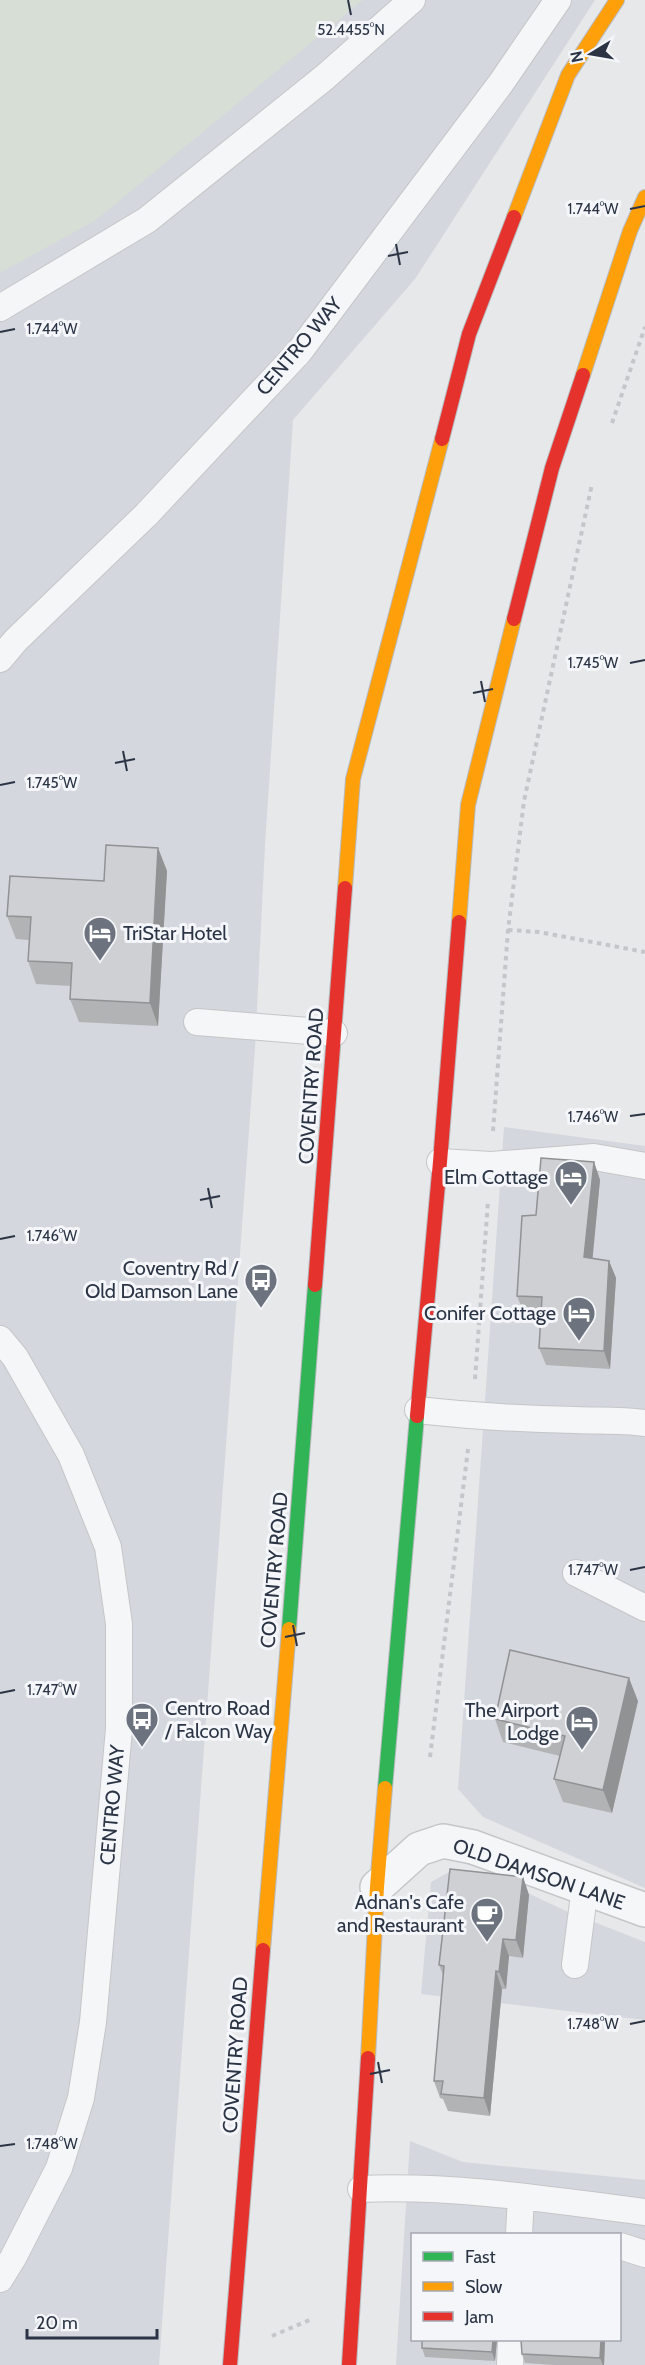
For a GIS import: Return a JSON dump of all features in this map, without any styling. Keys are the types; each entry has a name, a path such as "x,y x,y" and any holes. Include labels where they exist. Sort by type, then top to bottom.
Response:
{"highway":[{"name":"COVENTRY ROAD","path":"231,2358 297,1534 353,779 469,334 568,75 617,0"},
{"path":"349,2365 377,1887 440,1162 468,806 552,468 630,231 645,197"}],"street":[{"name":"OLD DAMSON LANE","path":"377,1887 419,1848 443,1841 473,1847 645,1910"}],"lane":[{"path":"0,308 147,220 325,76 412,0"},
{"name":"CENTRO WAY","path":"0,659 24,632 146,515 299,352 501,83 558,0"},
{"path":"197,1022 334,1033"},
{"path":"440,1162 491,1165 594,1157 645,1166"},
{"name":"CENTRO WAY","path":"0,1339 15,1357 71,1455 108,1547 119,1624 119,1730 93,2022 81,2098 58,2168 0,2279"},
{"path":"418,1410 472,1416 619,1420 645,1423"},
{"path":"576,1573 645,1608"},
{"path":"575,1965 585,1887"},
{"path":"361,2189 398,2187 521,2197 645,2212"},
{"path":"519,2233 521,2197"},
{"path":"621,2246 645,2254"},
{"path":"510,2365 512,2341"}],"path":[{"path":"610,428 645,327"},
{"path":"429,1767 472,1416 508,930 524,801 594,473"},
{"path":"508,930 539,932 645,952"},
{"path":"231,2358 354,2299"}],"shaded area":[{"path":"0,0 595,0 415,279 293,420 265,845 255,1048 159,2365 0,2365"},
{"path":"0,0 363,0 96,220 0,273"},
{"path":"504,1127 645,1146 645,1888 483,1817 458,1789"},
{"path":"449,1872 521,1890 566,1911 645,1942 645,2020 421,1994 431,1882"},
{"path":"410,2141 463,2162 645,2180 645,2365 396,2365"}],"building":[{"name":"TriStar Hotel","path":"106,845 158,848 150,1003 70,999 72,963 28,961 31,917 7,916 10,876 104,881"},
{"path":"541,1158 594,1162 584,1257 609,1261 604,1351 539,1348 542,1297 517,1296 522,1216 536,1215"},
{"name":"The Airport Lodge","path":"510,1650 629,1678 603,1790 554,1779 565,1736 495,1719"},
{"path":"450,1869 523,1877 516,1940 503,1939 499,1972 496,1971 484,2098 441,2094 443,2081 434,2081 444,1966 439,1965"},
{"path":"422,2341 493,2341 492,2352 422,2348"},
{"path":"521,2341 601,2341 600,2358 522,2354"}],"traffic: fast":[{"path":"289,1629 315,1285"},
{"path":"385,1788 417,1416"}],"traffic: slow":[{"path":"514,217 568,75 617,0"},
{"path":"583,375 630,231 645,197"},
{"path":"345,888 353,779 442,439"},
{"path":"459,922 468,805 514,619"},
{"path":"263,1950 289,1629"},
{"path":"368,2058 385,1788"}],"traffic: jam":[{"path":"442,439 469,334 514,217"},
{"path":"514,619 552,468 583,375"},
{"path":"315,1285 345,888"},
{"path":"417,1416 459,922"},
{"path":"230,2365 263,1950"},
{"path":"349,2365 368,2058"}],"place":[{"name":"TriStar Hotel","path":"100,962"},
{"name":"Elm Cottage","path":"571,1206"},
{"name":"Coventry Rd / Old Damson Lane","path":"261,1309"},
{"name":"Conifer Cottage","path":"579,1342"},
{"name":"Centro Road / Falcon Way","path":"142,1748"},
{"name":"The Airport Lodge","path":"582,1751"},
{"name":"Adnan's Cafe and Restaurant","path":"487,1943"}]}
